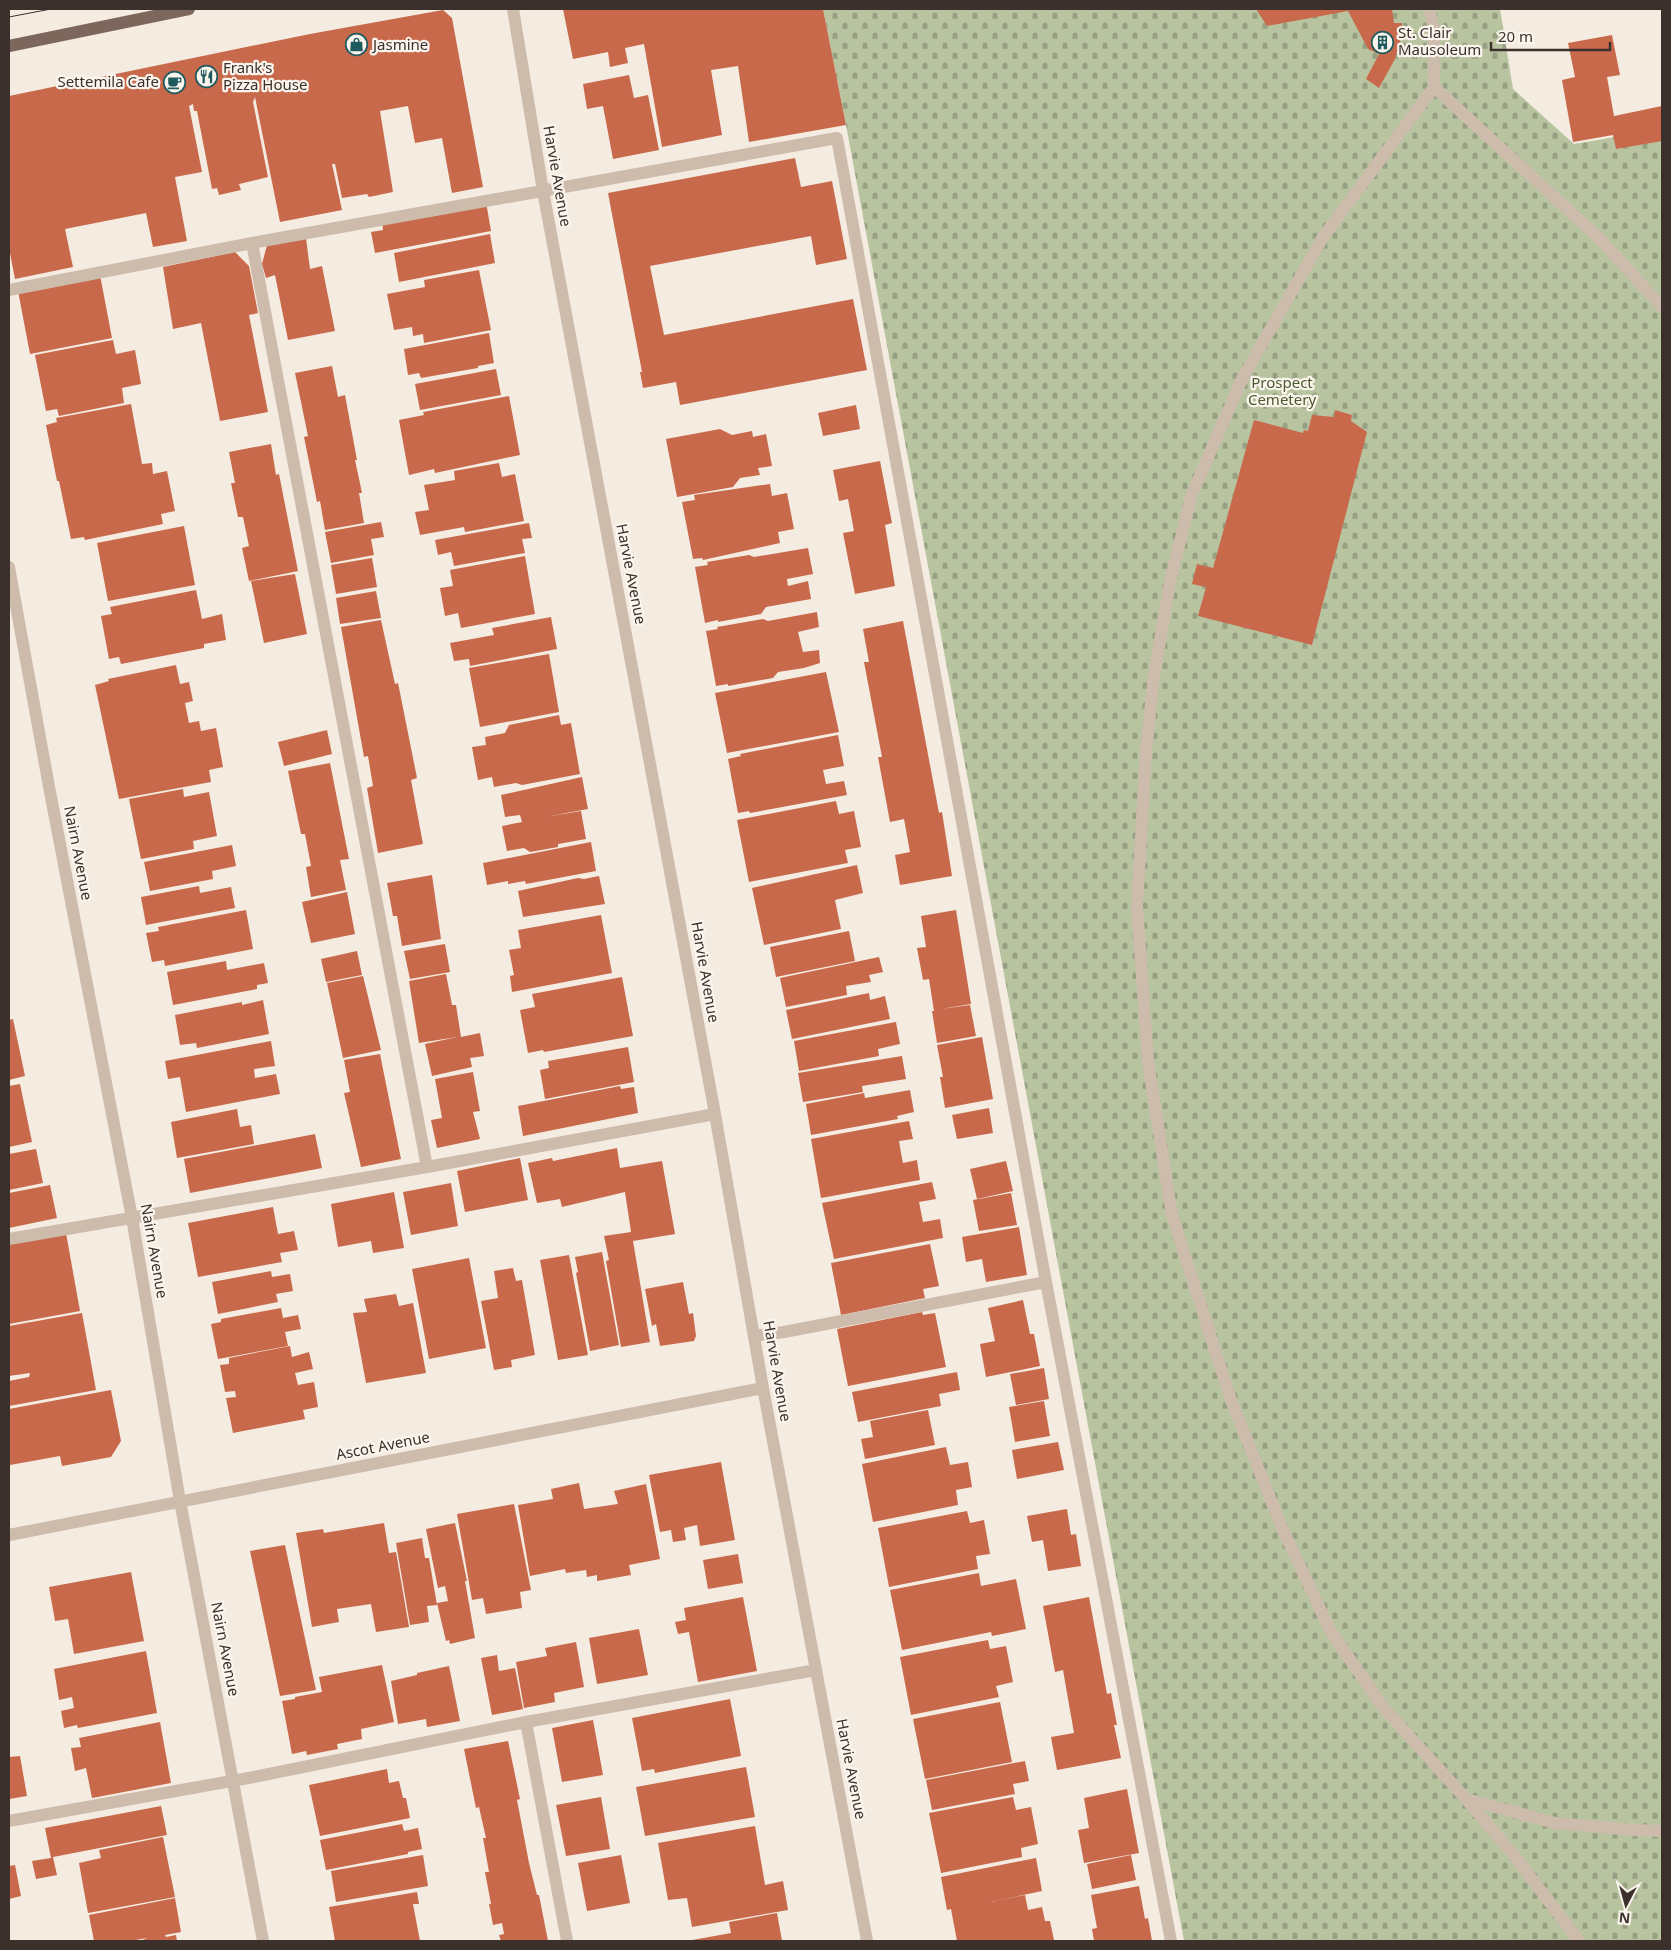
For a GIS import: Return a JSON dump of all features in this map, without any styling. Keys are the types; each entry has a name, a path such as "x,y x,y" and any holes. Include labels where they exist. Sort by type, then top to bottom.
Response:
{"main road":[{"path":"9,46 189,9"}],"street":[{"name":"Harvie Avenue","path":"513,9 543,191 715,1114 763,1388 867,1941"},
{"path":"1430,9 1434,88 1323,238 1242,379 1192,494 1170,582 1154,676 1146,751 1137,906 1148,1062 1172,1215 1231,1400 1282,1528 1331,1632 1384,1708 1513,1854 1579,1941"},
{"path":"1434,88 1600,240 1662,307"},
{"path":"9,290 252,243 837,138 1046,1282 1171,1941"},
{"path":"252,243 427,1168"},
{"name":"Nairn Avenue","path":"9,567 48,782 132,1218 180,1501 263,1941"},
{"path":"9,1239 427,1168 715,1114"},
{"path":"754,1336 1046,1282"},
{"name":"Ascot Avenue","path":"9,1535 763,1388"},
{"path":"9,1821 233,1780 526,1722 816,1670"},
{"path":"526,1722 567,1941"},
{"path":"1466,1799 1555,1822 1662,1831"}],"green space":[{"name":"Prospect Cemetery","path":"823,9 1500,9 1513,89 1574,144 1662,129 1662,1941 1184,1941"}],"building":[{"path":"563,9 823,9 846,125 749,142 738,66 711,70 722,135 662,147 644,44 625,48 628,63 610,67 608,52 573,59"},
{"name":"St. Clair Mausoleum","path":"1256,9 1392,9 1394,23 1402,23 1402,35 1395,59 1379,88 1366,79 1379,54 1368,49 1348,11 1267,26"},
{"path":"443,10 452,18 483,187 452,193 442,138 415,143 408,106 380,111 393,192 369,197 367,194 342,198 335,164 332,164 342,210 280,222 255,97 253,102 268,177 239,184 241,190 219,195 217,188 212,189 197,111 194,111 193,104 189,106 202,172 175,177 187,241 153,247 146,213 65,229 73,267 15,279 9,248 9,96 310,34"},
{"path":"1612,35 1620,75 1607,77 1614,116 1662,106 1662,141 1616,149 1613,135 1573,142 1562,80 1575,77 1568,43"},
{"path":"629,75 634,98 648,95 659,150 613,159 603,106 587,109 583,84"},
{"path":"795,158 801,187 832,181 847,259 816,265 811,236 650,266 664,335 853,299 867,370 680,405 676,382 643,388 640,372 642,372 608,193"},
{"path":"486,202 491,231 375,253 371,232 383,230 382,221"},
{"path":"490,234 495,263 399,282 394,253"},
{"path":"306,238 310,269 322,266 335,331 288,340 275,275 266,278 262,264 267,245"},
{"path":"235,252 249,266 258,313 249,315 268,412 220,421 201,323 173,329 163,267"},
{"path":"479,270 491,330 424,343 423,334 413,336 412,327 394,330 387,294 425,287 424,280"},
{"path":"100,275 112,338 30,354 18,291"},
{"path":"489,333 494,363 478,366 478,368 421,378 419,373 408,375 404,349"},
{"path":"113,340 116,354 135,350 141,384 122,388 124,403 59,416 57,409 46,411 35,355"},
{"path":"332,366 338,397 345,395 362,493 359,493 364,523 325,530 320,501 317,502 304,437 308,436 295,373"},
{"path":"496,369 501,395 420,410 415,384"},
{"path":"509,396 520,455 435,473 434,469 409,475 399,420 424,415 423,412"},
{"path":"131,404 142,464 152,463 153,474 167,471 175,511 161,514 163,524 85,540 84,537 71,539 46,425 57,422 56,418"},
{"path":"856,405 860,429 823,436 818,413"},
{"path":"1335,410 1352,415 1351,421 1367,432 1312,645 1198,616 1206,587 1192,584 1197,564 1213,568 1254,420 1303,433 1304,430 1308,431 1312,415 1334,417"},
{"path":"720,429 732,435 752,431 753,437 766,434 772,466 758,468 760,475 740,478 733,487 677,497 666,439"},
{"path":"271,444 276,475 279,474 298,571 249,581 242,548 249,546 243,517 238,517 231,483 235,483 229,452"},
{"path":"880,461 892,523 885,525 895,586 855,594 843,533 854,531 848,499 839,501 833,470"},
{"path":"499,463 502,477 515,474 524,521 465,532 464,527 420,535 415,512 429,510 424,485 455,480 454,471"},
{"path":"770,484 772,496 787,493 794,529 778,532 780,543 703,560 702,558 693,559 682,502 695,500 694,495"},
{"path":"381,522 384,537 371,539 374,555 331,563 325,532"},
{"path":"529,523 532,538 522,539 525,553 454,566 451,552 438,555 435,540"},
{"path":"184,526 195,585 108,601 97,543"},
{"path":"808,548 813,574 787,579 788,586 808,581 811,599 766,607 761,614 705,623 695,567 708,565 707,562 749,555 754,557"},
{"path":"525,556 535,614 461,628 458,613 445,616 440,588 453,586 450,570"},
{"path":"372,558 377,587 336,594 331,565"},
{"path":"295,574 307,634 264,643 251,581"},
{"path":"196,590 202,619 222,614 226,640 204,644 204,648 121,664 119,657 109,659 101,616 112,614 110,607"},
{"path":"376,591 381,618 340,624 336,598"},
{"path":"817,612 819,627 798,632 803,652 819,650 820,663 804,668 778,672 773,678 728,686 728,684 716,686 706,631 718,629 717,627 763,619 768,621"},
{"path":"551,617 557,649 470,666 469,659 454,661 450,643 494,635 492,628"},
{"path":"381,620 395,684 398,683 417,778 411,780 423,844 378,853 367,788 373,786 368,756 364,757 341,627"},
{"path":"903,621 939,813 942,812 952,876 900,885 895,855 910,852 904,819 890,822 878,757 882,757 864,662 869,662 863,629"},
{"path":"549,654 559,712 480,727 469,668"},
{"path":"176,665 180,684 189,682 193,701 185,703 189,723 199,721 201,731 216,728 223,767 209,770 211,782 119,799 95,685 109,681 108,679"},
{"path":"826,672 839,732 727,753 715,693"},
{"path":"559,715 561,725 571,723 580,774 522,785 516,783 494,787 492,777 478,780 472,747 486,745 485,737 505,733 509,725"},
{"path":"327,730 332,754 284,766 278,742"},
{"path":"838,735 844,766 823,770 826,784 844,781 847,795 750,813 749,811 738,813 728,759 741,756 740,754"},
{"path":"330,763 349,859 340,860 346,890 311,897 306,867 311,866 305,834 301,834 288,771"},
{"path":"582,777 588,809 545,817 581,811 586,839 530,852 524,848 507,851 502,826 522,822 520,815 505,817 501,795"},
{"path":"183,789 184,797 209,792 217,836 193,841 194,849 141,859 129,799"},
{"path":"836,801 839,814 854,811 861,847 845,850 848,863 749,882 737,820"},
{"path":"591,842 596,871 526,884 525,881 508,884 508,881 487,885 483,863"},
{"path":"232,845 236,866 212,871 213,879 150,891 144,862"},
{"path":"857,865 863,893 835,900 841,929 764,945 752,888"},
{"path":"432,875 441,939 402,946 397,916 393,916 387,883"},
{"path":"599,876 605,904 523,917 518,891 578,878 584,879"},
{"path":"199,886 200,893 231,887 235,908 146,925 141,897"},
{"path":"347,892 355,934 311,943 302,902"},
{"path":"246,910 253,949 165,966 164,960 152,962 146,933 159,931 158,927"},
{"path":"956,910 971,1004 941,1009 970,1005 976,1036 937,1043 929,979 923,980 917,948 926,947 921,916"},
{"path":"601,915 612,973 512,992 510,976 514,975 509,950 521,948 518,930"},
{"path":"849,931 855,961 776,977 770,947"},
{"path":"445,944 450,972 410,979 404,951"},
{"path":"357,951 362,975 326,982 321,959"},
{"path":"879,957 883,972 869,975 871,982 846,986 847,995 786,1007 780,978"},
{"path":"226,961 227,970 264,963 268,983 257,985 257,989 173,1005 167,972"},
{"path":"446,974 452,1005 456,1005 461,1037 480,1033 484,1056 470,1058 472,1067 432,1076 425,1044 457,1037 419,1043 409,981"},
{"path":"363,976 381,1050 343,1058 327,983"},
{"path":"622,977 633,1036 544,1052 543,1050 528,1053 520,1010 535,1007 532,994"},
{"path":"869,993 870,1000 885,996 890,1019 792,1039 786,1010"},
{"path":"263,1000 269,1034 197,1048 196,1043 180,1045 175,1015 242,1002 242,1005"},
{"path":"13,1019 25,1076 9,1080 9,1020"},
{"path":"896,1022 900,1044 878,1049 879,1056 799,1071 794,1041"},
{"path":"982,1037 993,1099 945,1108 940,1077 943,1077 937,1045"},
{"path":"271,1041 275,1066 254,1069 255,1078 276,1074 280,1094 186,1112 180,1077 168,1079 165,1061"},
{"path":"628,1047 634,1082 545,1099 540,1070 549,1068 548,1061"},
{"path":"380,1054 401,1159 361,1167 344,1093 350,1092 344,1060"},
{"path":"902,1056 906,1079 862,1086 863,1092 803,1102 798,1073"},
{"path":"473,1072 480,1111 473,1112 480,1139 437,1148 431,1120 442,1118 435,1079"},
{"path":"20,1084 32,1142 9,1147 9,1086"},
{"path":"620,1086 621,1089 634,1087 638,1113 523,1136 518,1106"},
{"path":"910,1090 914,1112 897,1116 898,1119 811,1135 806,1104 864,1093 865,1098"},
{"path":"989,1108 993,1133 957,1139 952,1115"},
{"path":"237,1109 240,1127 251,1125 254,1144 177,1158 171,1122"},
{"path":"909,1121 913,1139 899,1141 901,1153 903,1163 917,1160 920,1180 821,1198 811,1139"},
{"path":"315,1134 322,1168 190,1193 184,1159"},
{"path":"617,1148 620,1168 662,1161 675,1234 633,1241 650,1342 621,1347 606,1261 609,1260 604,1236 631,1232 625,1192 562,1207 560,1199 537,1203 528,1163 552,1158 553,1161"},
{"path":"36,1149 43,1183 9,1190 9,1154"},
{"path":"520,1158 528,1200 465,1212 457,1171"},
{"path":"1006,1161 1013,1191 977,1199 970,1169"},
{"path":"932,1182 936,1199 919,1202 923,1222 940,1219 943,1238 834,1259 822,1203"},
{"path":"451,1183 458,1226 411,1235 403,1192"},
{"path":"50,1185 57,1218 9,1228 9,1193"},
{"path":"394,1192 404,1248 373,1253 371,1241 338,1247 331,1204"},
{"path":"1011,1193 1017,1225 979,1231 973,1200"},
{"path":"273,1207 278,1234 294,1231 298,1250 280,1253 282,1262 198,1277 188,1223"},
{"path":"1019,1227 1027,1275 986,1282 982,1259 966,1262 962,1237"},
{"path":"66,1233 80,1311 9,1324 9,1244"},
{"path":"930,1244 939,1286 923,1289 925,1298 841,1315 831,1263"},
{"path":"602,1252 619,1345 590,1351 576,1273 578,1272 575,1257"},
{"path":"569,1255 588,1355 558,1360 540,1260"},
{"path":"469,1258 486,1348 429,1359 412,1269"},
{"path":"513,1268 516,1281 522,1280 535,1355 511,1360 512,1367 494,1370 481,1301 498,1298 494,1271"},
{"path":"271,1271 272,1277 290,1274 293,1291 276,1294 278,1302 218,1314 212,1282"},
{"path":"683,1282 689,1314 693,1313 696,1336 694,1341 660,1346 656,1324 652,1326 645,1289"},
{"path":"396,1294 399,1306 413,1303 426,1373 366,1383 353,1313 367,1312 364,1299"},
{"path":"1023,1300 1030,1334 1034,1334 1040,1366 986,1377 980,1344 995,1341 988,1308"},
{"path":"281,1308 283,1318 298,1315 301,1329 285,1332 288,1346 218,1359 211,1324 221,1322 221,1319"},
{"path":"922,1312 923,1315 935,1313 946,1367 848,1386 837,1329"},
{"path":"82,1313 96,1390 9,1406 9,1381 29,1377 30,1373 9,1376 9,1326"},
{"path":"290,1346 292,1357 309,1352 313,1369 295,1373 298,1385 314,1382 318,1407 303,1410 305,1419 233,1433 226,1398 236,1397 235,1391 225,1392 220,1365 229,1364 229,1358"},
{"path":"1044,1368 1049,1399 1016,1405 1010,1374"},
{"path":"957,1372 960,1390 939,1394 941,1406 858,1422 852,1392"},
{"path":"111,1390 121,1441 111,1457 62,1466 60,1456 10,1465 9,1409"},
{"path":"1044,1401 1050,1436 1015,1442 1009,1407"},
{"path":"928,1410 935,1445 865,1459 861,1439 873,1437 870,1421"},
{"path":"1058,1442 1064,1470 1017,1479 1012,1450"},
{"path":"946,1447 950,1465 968,1462 972,1487 956,1490 958,1505 873,1522 862,1464"},
{"path":"721,1462 735,1540 700,1546 697,1525 684,1528 686,1540 673,1542 671,1530 660,1532 649,1475"},
{"path":"579,1483 584,1509 618,1504 614,1491 646,1484 660,1559 629,1565 631,1575 597,1581 597,1575 587,1577 586,1570 566,1573 565,1569 530,1576 518,1505 553,1499 551,1489"},
{"path":"514,1504 531,1590 520,1592 522,1608 486,1614 483,1598 472,1600 457,1514"},
{"path":"1067,1509 1071,1535 1076,1534 1081,1566 1048,1571 1043,1540 1032,1542 1027,1516"},
{"path":"967,1511 970,1523 984,1520 990,1554 976,1556 978,1569 889,1587 878,1528"},
{"path":"384,1523 389,1553 396,1552 409,1627 376,1632 371,1604 337,1609 339,1622 312,1627 296,1533 323,1529 324,1533"},
{"path":"455,1523 467,1581 465,1581 475,1638 450,1644 449,1640 446,1641 437,1603 448,1601 445,1586 438,1588 426,1529"},
{"path":"422,1538 425,1558 429,1558 437,1605 427,1606 429,1622 410,1625 396,1543"},
{"path":"285,1545 316,1690 280,1696 250,1551"},
{"path":"738,1554 743,1583 708,1589 703,1560"},
{"path":"131,1572 144,1641 74,1654 68,1619 55,1621 49,1587"},
{"path":"979,1573 981,1586 1016,1579 1026,1629 992,1636 991,1632 902,1650 890,1590"},
{"path":"743,1597 757,1671 698,1682 689,1632 678,1634 675,1622 686,1620 684,1608"},
{"path":"1089,1597 1107,1694 1111,1693 1117,1725 1114,1725 1121,1758 1057,1770 1051,1737 1074,1733 1063,1670 1055,1672 1043,1606"},
{"path":"639,1629 648,1675 597,1684 589,1638"},
{"path":"988,1640 990,1649 1006,1646 1013,1682 996,1686 999,1697 911,1715 900,1657"},
{"path":"576,1642 584,1687 554,1693 555,1702 524,1708 516,1662 547,1656 545,1648"},
{"path":"146,1651 157,1713 78,1728 77,1725 64,1728 61,1711 74,1708 72,1697 59,1700 54,1669"},
{"path":"497,1655 499,1671 515,1668 523,1709 492,1715 481,1658"},
{"path":"382,1665 394,1722 361,1729 362,1739 337,1744 338,1749 307,1755 306,1751 292,1754 282,1701 322,1692 319,1677"},
{"path":"449,1666 460,1721 427,1727 426,1719 398,1724 391,1681"},
{"path":"730,1699 741,1756 655,1773 654,1769 642,1771 632,1718"},
{"path":"1000,1702 1012,1762 925,1779 913,1719"},
{"path":"593,1720 603,1775 562,1782 552,1728"},
{"path":"160,1722 171,1783 92,1798 86,1768 75,1771 71,1748 81,1747 79,1738"},
{"path":"508,1741 520,1799 517,1800 529,1863 537,1895 539,1895 548,1941 501,1941 499,1935 504,1934 502,1923 493,1925 485,1872 489,1872 483,1838 486,1838 479,1807 476,1808 464,1749"},
{"path":"20,1756 27,1796 9,1799 9,1757"},
{"path":"1025,1761 1029,1781 1013,1784 1015,1794 932,1810 926,1780"},
{"path":"746,1767 755,1817 645,1836 636,1787"},
{"path":"387,1769 389,1783 399,1781 403,1798 406,1798 410,1818 320,1836 309,1785"},
{"path":"1127,1789 1139,1853 1084,1863 1078,1830 1089,1828 1084,1798"},
{"path":"601,1797 610,1849 566,1856 556,1805"},
{"path":"1013,1797 1016,1810 1031,1807 1038,1844 1021,1848 1022,1857 941,1873 929,1813"},
{"path":"161,1806 167,1835 53,1857 57,1875 36,1879 32,1861 51,1858 45,1828"},
{"path":"402,1824 404,1831 418,1828 422,1849 408,1852 408,1854 326,1870 320,1840"},
{"path":"755,1826 765,1885 783,1881 788,1910 692,1927 687,1898 668,1900 658,1843"},
{"path":"163,1837 175,1897 88,1913 79,1863 101,1858 99,1850"},
{"path":"423,1855 428,1886 336,1902 331,1871"},
{"path":"621,1855 630,1903 587,1911 578,1863"},
{"path":"1131,1855 1136,1880 1092,1889 1087,1864"},
{"path":"1036,1858 1042,1891 991,1902 1025,1895 1028,1910 1042,1907 1045,1921 1050,1921 1054,1940 957,1941 951,1909 947,1910 941,1877"},
{"path":"15,1865 21,1896 9,1899 9,1866"},
{"path":"1139,1886 1145,1919 1148,1918 1152,1941 1094,1941 1092,1929 1097,1928 1091,1895"},
{"path":"417,1892 419,1904 413,1904 420,1941 335,1941 329,1907"},
{"path":"175,1898 181,1932 165,1935 166,1937 176,1935 177,1941 140,1941 147,1938 130,1941 94,1941 89,1915"},
{"path":"777,1913 782,1941 687,1941 731,1933 729,1922"}],"tram line":[{"path":"9,17 51,9"}],"place":[{"name":"St. Clair Mausoleum","path":"1382,42"},
{"name":"Jasmine","path":"357,45"},
{"name":"Frank's Pizza House","path":"207,77"},
{"name":"Settemila Cafe","path":"175,82"}]}
